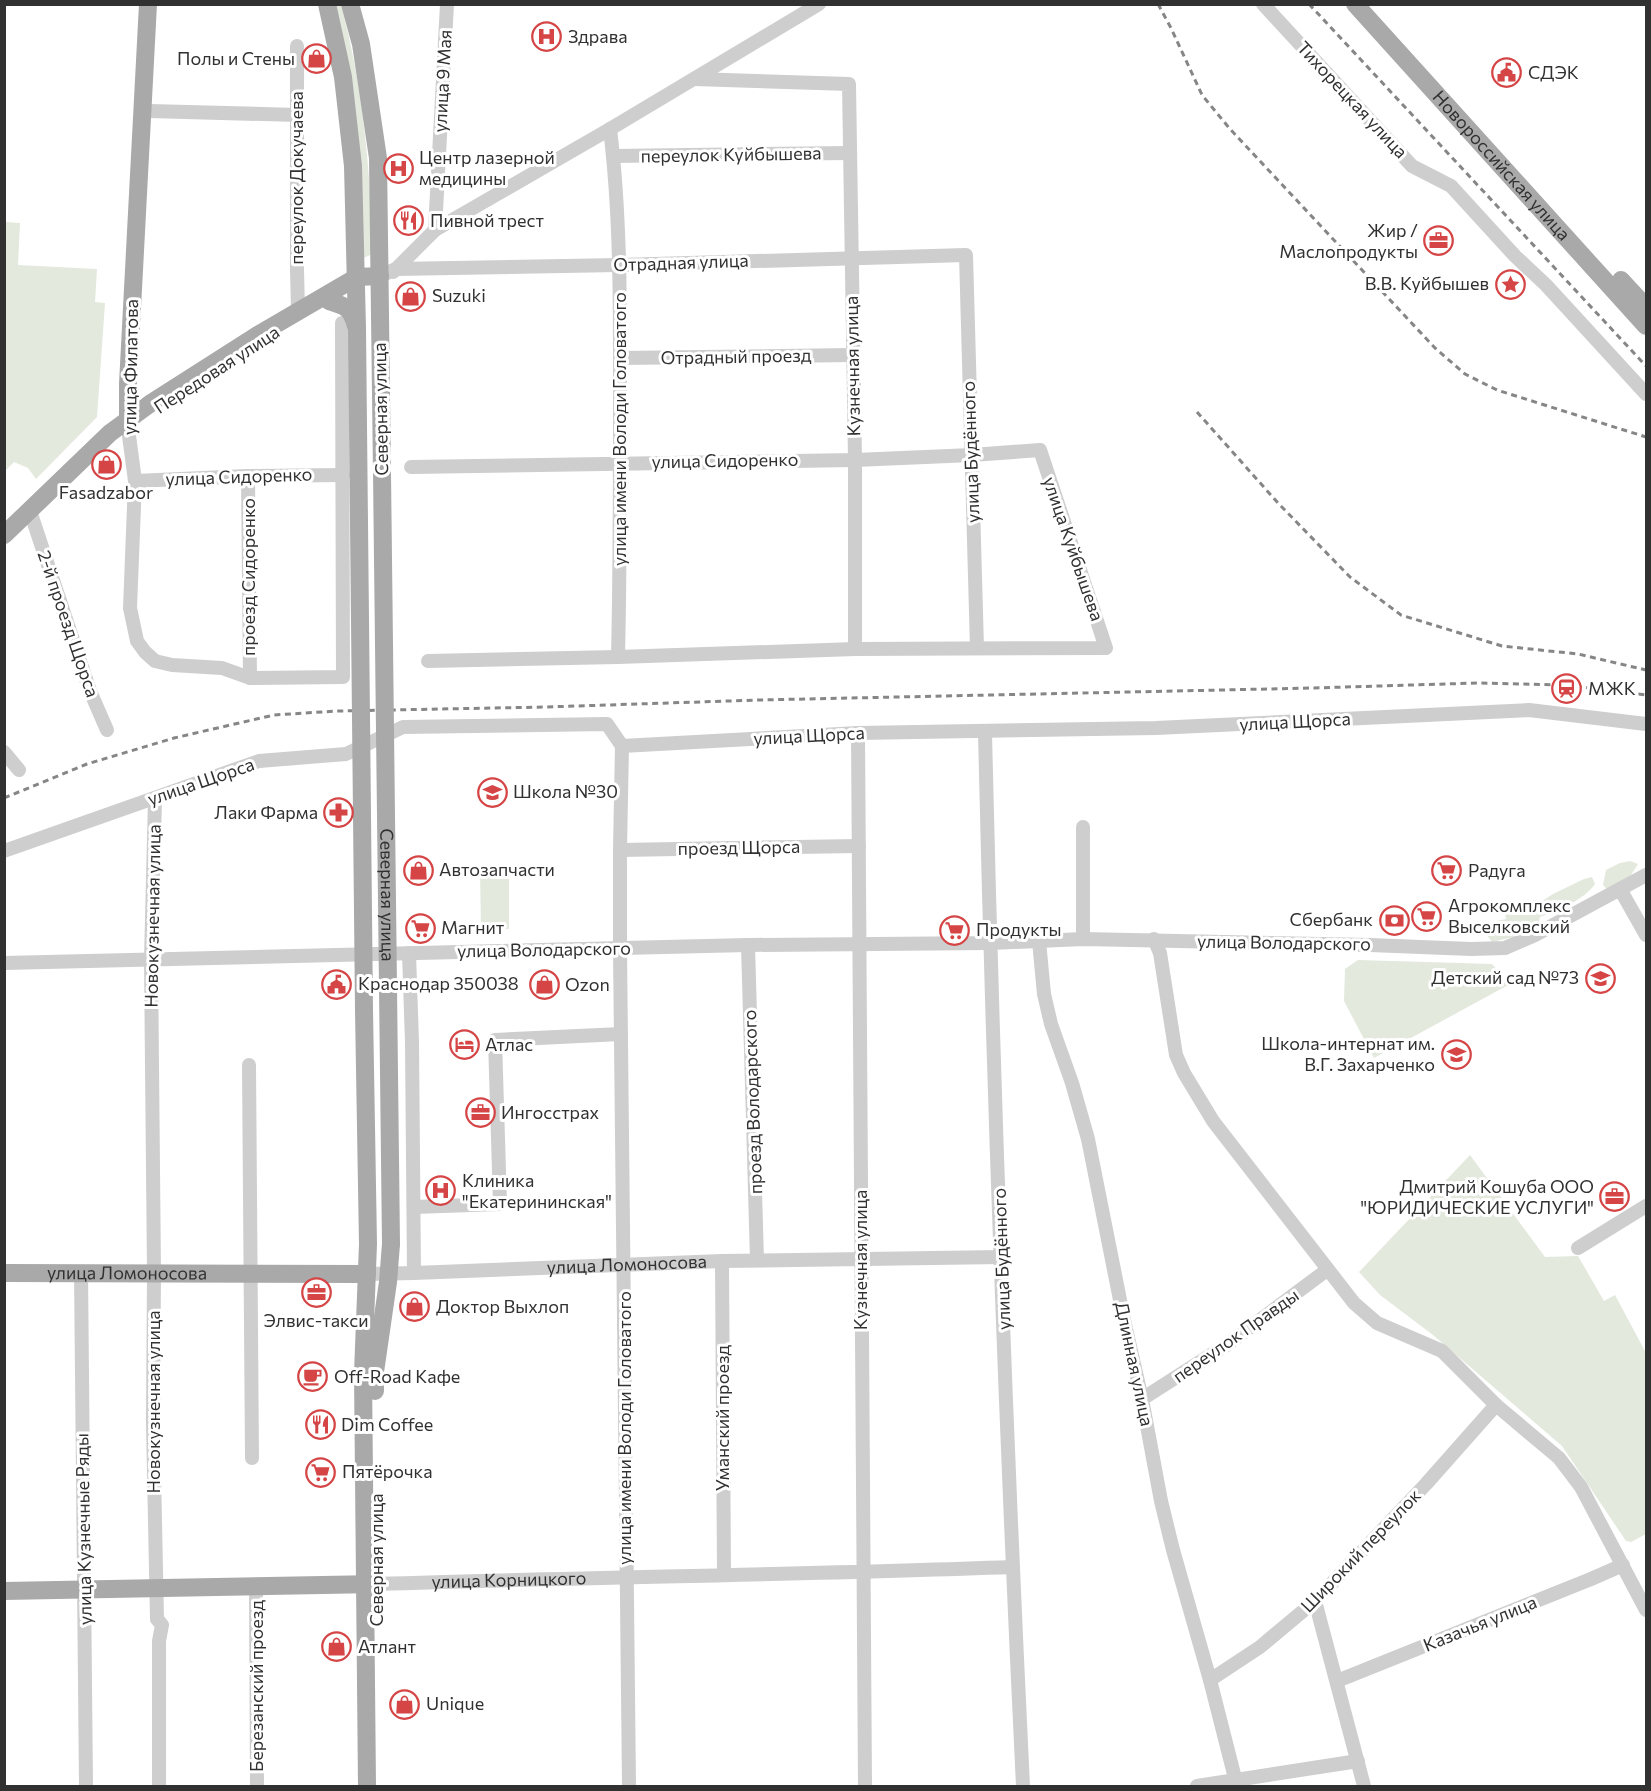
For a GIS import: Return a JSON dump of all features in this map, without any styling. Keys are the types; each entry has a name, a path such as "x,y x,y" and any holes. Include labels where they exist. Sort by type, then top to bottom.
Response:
{"main road":[{"name":"улица Филатова","path":"132,421 128,384 148,4"},
{"path":"132,421 136,391 156,4"},
{"name":"Северная улица","path":"327,4 343,77 353,166 357,282 349,326 368,1244 363,1373 379,1786"},
{"name":"Северная улица","path":"350,4 361,44 378,158 386,277 380,327 391,1244 375,1372 367,1786"},
{"name":"Новороссийская улица","path":"1355,4 1647,326"},
{"name":"Новороссийская улица","path":"1371,4 1647,307"},
{"name":"Передовая улица","path":"4,543 151,403 298,311 357,282 386,277"},
{"name":"Передовая улица","path":"4,535 110,433 357,282"},
{"path":"329,301 341,305 352,313 349,326"},
{"name":"Передовая улица","path":"136,391 143,401 151,403"},
{"name":"улица Ломоносова","path":"4,1273 367,1274"},
{"name":"улица Корницкого","path":"4,1591 371,1584"}],"street":[{"name":"улица 9 Мая","path":"435,230 447,4"},
{"path":"386,277 435,230 694,80 819,4"},
{"name":"Тихорецкая улица","path":"1263,4 1412,166 1451,186 1647,394"},
{"name":"переулок Докучаева","path":"297,46 298,311"},
{"name":"Кузнечная улица","path":"694,80 849,84 855,460 855,649"},
{"path":"149,111 298,116"},
{"name":"улица имени Володи Головатого","path":"610,129 618,265 620,358 621,559 618,657"},
{"name":"переулок Куйбышева","path":"613,156 849,153"},
{"name":"Отрадная улица","path":"386,277 618,265 966,255"},
{"name":"улица Будённого","path":"966,255 977,648"},
{"path":"250,678 343,677 343,475 349,326"},
{"name":"Отрадный проезд","path":"620,358 852,356"},
{"name":"улица Филатова","path":"132,421 135,481 130,608 137,641 156,661 172,665 222,668 250,678"},
{"name":"улица Сидоренко","path":"411,467 855,460 1040,450"},
{"name":"улица Куйбышева","path":"977,648 1106,648 1040,450"},
{"name":"улица Сидоренко","path":"135,481 343,475"},
{"name":"проезд Сидоренко","path":"248,476 250,678"},
{"name":"2-й проезд Щорса","path":"32,517 90,691 107,730"},
{"path":"428,661 855,649 977,648"},
{"name":"улица Щорса","path":"4,851 259,761 346,754 403,728 607,724 622,746 858,733 1156,728 1529,710 1647,724"},
{"name":"улица Будённого","path":"985,732 990,943 1012,1567 1023,1786"},
{"name":"Кузнечная улица","path":"858,733 865,1786"},
{"name":"улица имени Володи Головатого","path":"622,746 620,949 629,1786"},
{"path":"4,752 19,771"},
{"name":"Новокузнечная улица","path":"155,799 151,959 153,1422 157,1619 162,1625 159,1641 159,1786"},
{"path":"1083,827 1083,939"},
{"name":"проезд Щорса","path":"620,850 859,846"},
{"name":"улица Володарского","path":"4,963 748,945 990,943 1083,939 1505,948 1535,935 1647,875"},
{"path":"1620,889 1647,935"},
{"path":"1154,939 1160,953 1176,1055 1184,1073 1213,1121 1354,1303 1377,1323 1442,1351 1496,1405 1559,1458 1581,1487 1647,1610"},
{"name":"Длинная улица","path":"1039,941 1044,994 1051,1024 1089,1139 1161,1501 1236,1784"},
{"name":"проезд Володарского","path":"748,945 757,1260"},
{"path":"409,953 414,1273"},
{"path":"414,1207 500,1204 495,1040 621,1034"},
{"path":"249,1065 252,1458"},
{"path":"1578,1248 1647,1206"},
{"name":"улица Ломоносова","path":"367,1274 757,1260 1002,1257"},
{"name":"Уманский проезд","path":"722,1261 724,1575"},
{"name":"переулок Правды","path":"1142,1399 1228,1344 1327,1270"},
{"name":"улица Кузнечные Ряды","path":"81,1272 86,1786"},
{"name":"Широкий переулок","path":"1210,1680 1260,1647 1315,1601 1426,1484 1496,1405"},
{"name":"Казачья улица","path":"1337,1681 1581,1584 1623,1565"},
{"name":"улица Корницкого","path":"371,1584 1012,1567"},
{"name":"Березанский проезд","path":"256,1586 257,1786"},
{"path":"1315,1601 1364,1786"},
{"path":"1197,1786 1236,1784 1358,1761"}],"shaded area":[{"path":"332,5 341,5 349,35 364,128 373,254 363,258"},
{"path":"5,222 20,223 18,265 97,269 95,302 105,303 97,417 36,479 28,468 14,462 5,471"},
{"path":"1510,272 1515,273 1521,279 1521,289 1515,295 1510,296 1505,295 1499,289 1498,284 1499,279 1505,273"},
{"path":"1630,861 1638,864 1628,880 1609,891 1603,885 1606,870"},
{"path":"509,867 509,929 481,930 480,868"},
{"path":"1592,877 1595,884 1585,895 1540,917 1537,929 1530,931 1522,923 1518,924 1513,937 1492,942 1487,935 1475,934 1473,926 1506,919 1505,914 1536,905 1553,894"},
{"path":"1358,960 1492,964 1510,984 1374,1058 1344,1001 1345,969"},
{"path":"1470,1155 1545,1257 1578,1256 1604,1301 1615,1295 1646,1353 1646,1534 1631,1542 1626,1541 1562,1446 1433,1335 1380,1295 1359,1272"}],"railway":[{"path":"1158,4 1202,95 1230,129 1435,348 1465,374 1497,390 1646,437"},
{"path":"1309,4 1646,366"},
{"path":"1197,412 1278,503 1350,577 1401,615 1502,646 1578,654 1646,670"},
{"path":"4,798 87,764 174,738 274,715 337,711 1477,683 1567,685 1646,695"}],"place":[{"name":"Здрава","path":"547,37"},
{"name":"Полы и Стены","path":"316,59"},
{"name":"СДЭК","path":"1507,73"},
{"name":"Центр лазерной медицины","path":"398,168"},
{"name":"Пивной трест","path":"409,221"},
{"name":"Жир / Маслопродукты","path":"1439,241"},
{"name":"В.В. Куйбышев","path":"1510,284"},
{"name":"Suzuki","path":"411,296"},
{"name":"Fasadzabor","path":"106,464"},
{"name":"МЖК","path":"1567,689"},
{"name":"Школа №30","path":"492,792"},
{"name":"Лаки Фарма","path":"339,813"},
{"name":"Автозапчасти","path":"418,870"},
{"name":"Радуга","path":"1447,871"},
{"name":"Агрокомплекс Выселковский","path":"1427,916"},
{"name":"Сбербанк","path":"1394,920"},
{"name":"Магнит","path":"420,928"},
{"name":"Продукты","path":"955,930"},
{"name":"Детский сад №73","path":"1600,978"},
{"name":"Краснодар 350038","path":"337,984"},
{"name":"Ozon","path":"544,985"},
{"name":"Атлас","path":"464,1045"},
{"name":"Школа-интернат им. В.Г. Захарченко","path":"1456,1054"},
{"name":"Ингосстрах","path":"480,1113"},
{"name":"Клиника \"Екатерининская\"","path":"441,1191"},
{"name":"Дмитрий Кошуба ООО \"ЮРИДИЧЕСКИЕ УСЛУГИ\"","path":"1615,1197"},
{"name":"Элвис-такси","path":"316,1292"},
{"name":"Доктор Выхлоп","path":"415,1307"},
{"name":"Off-Road Кафе","path":"313,1377"},
{"name":"Dim Coffee","path":"320,1425"},
{"name":"Пятёрочка","path":"321,1472"},
{"name":"Атлант","path":"337,1647"},
{"name":"Unique","path":"405,1704"}]}
